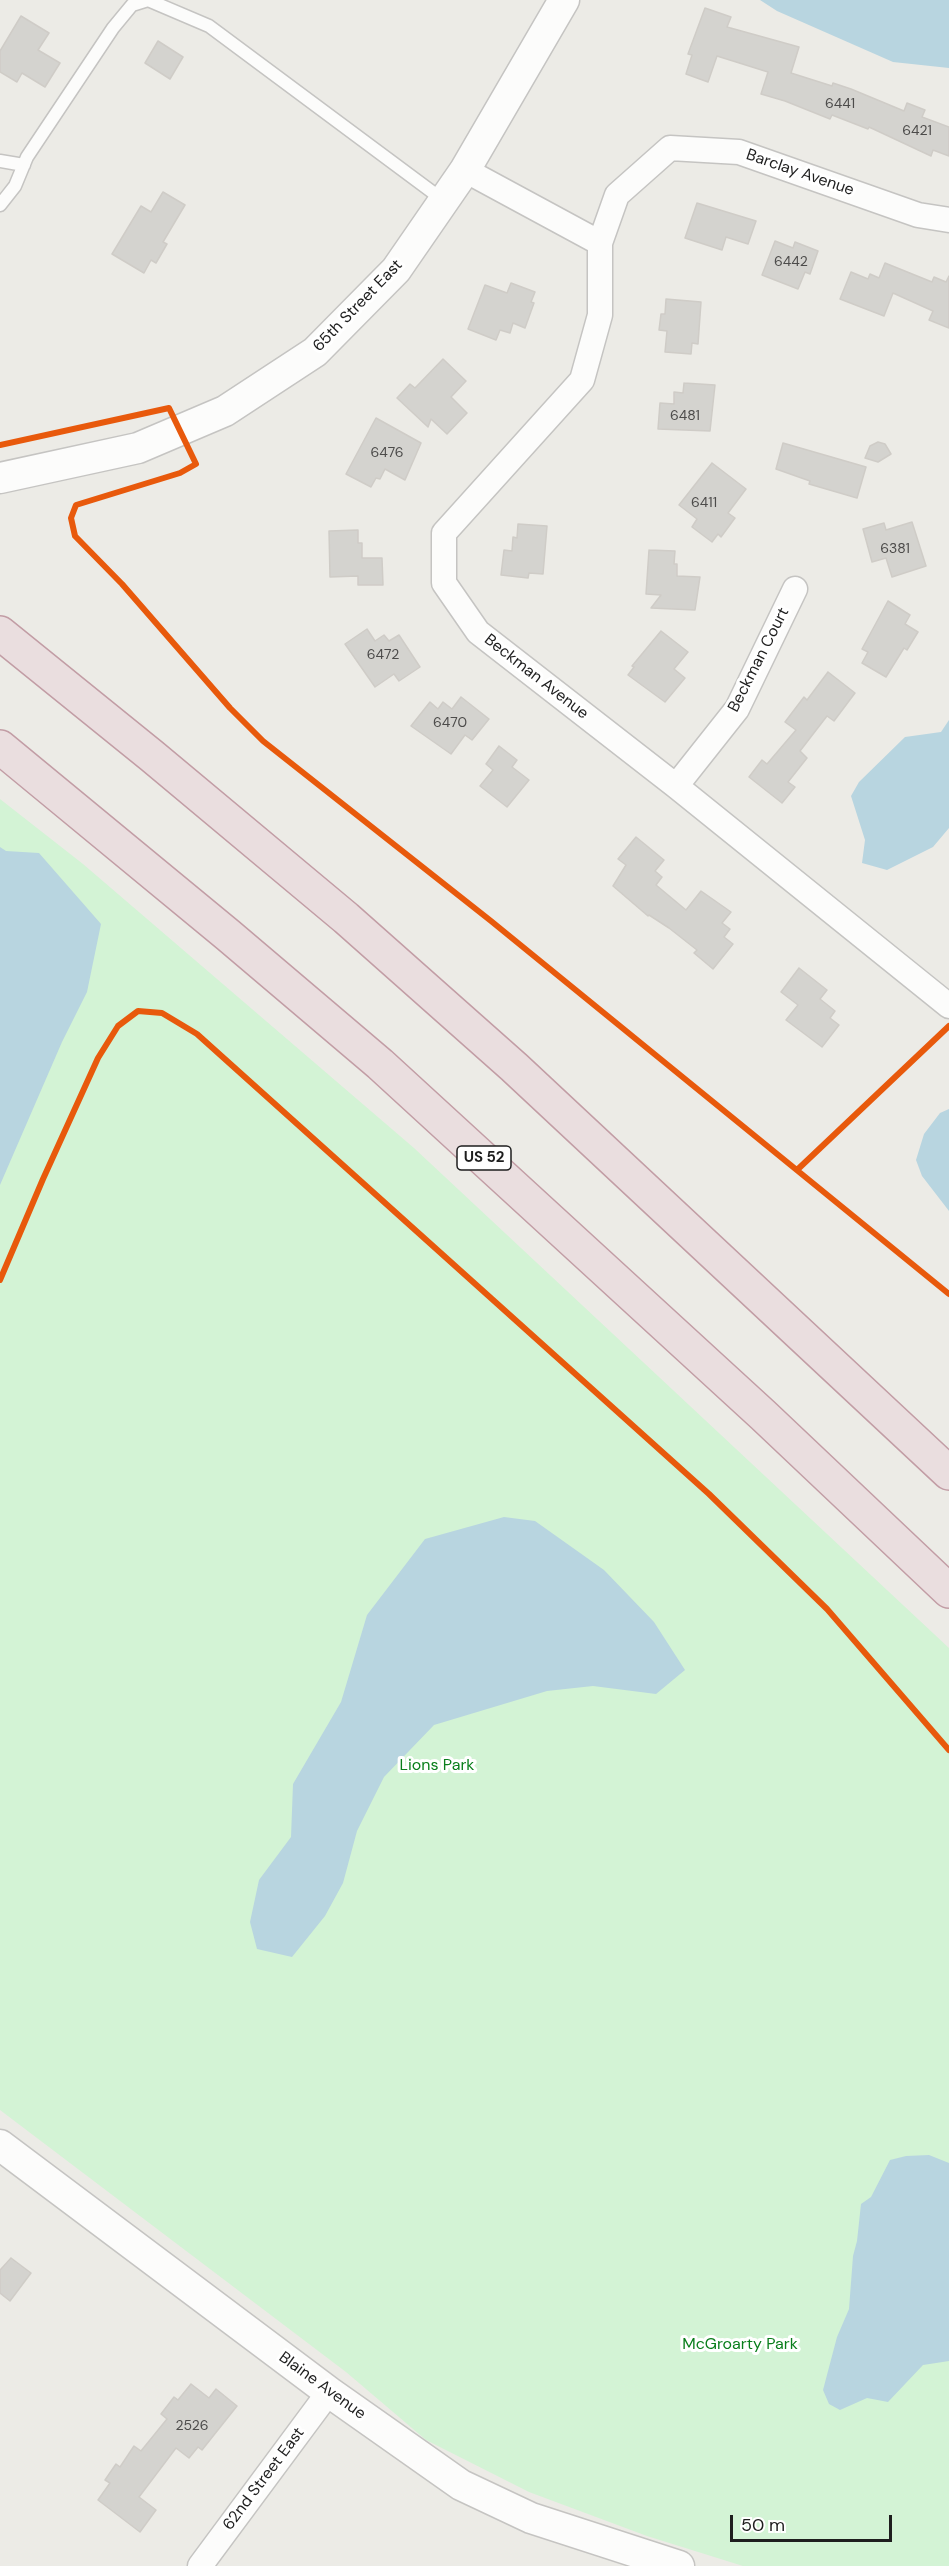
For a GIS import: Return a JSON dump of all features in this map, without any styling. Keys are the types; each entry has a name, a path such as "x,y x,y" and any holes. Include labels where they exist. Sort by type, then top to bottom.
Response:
{"highway":[{"path":"0,633 152,756 355,926 514,1067 949,1473"},
{"name":"US 52","path":"0,747 228,934 380,1064 763,1415 949,1591"}],"street":[{"name":"65th Street East","path":"0,478 138,448 225,411 315,352 396,270 465,170 564,0"},
{"name":"Barclay Avenue","path":"600,243 617,195 670,148 739,152 918,214 949,220"},
{"path":"465,170 600,243"},
{"name":"Beckman Avenue","path":"600,243 600,315 582,380 444,533 444,583 478,632 676,786 949,1006"},
{"name":"Beckman Court","path":"676,786 737,709 795,589"},
{"name":"Blaine Avenue","path":"0,2145 329,2392 461,2485 531,2518 679,2566"},
{"name":"62nd Street East","path":"200,2566 329,2392"}],"lane":[{"path":"0,205 15,186 24,165 113,28 132,5 148,0 209,26 444,200"},
{"path":"0,161 24,165"}],"green space":[{"name":"Lions Park","path":"0,799 83,864 414,1148 949,1648 949,2566 743,2566 647,2536 529,2492 426,2440 346,2372 0,2110"}],"water":[{"path":"760,0 949,0 949,68 893,62 777,11"},
{"path":"949,720 949,828 933,847 887,870 862,863 865,840 851,796 859,782 905,737 941,732"},
{"path":"0,847 6,851 39,853 101,924 87,992 62,1042 0,1185"},
{"path":"949,1109 949,1211 922,1176 916,1160 924,1134 940,1113"},
{"path":"504,1517 535,1521 604,1570 654,1622 685,1670 656,1694 593,1686 547,1691 434,1725 384,1777 357,1831 343,1883 325,1916 292,1957 257,1949 250,1922 259,1880 291,1837 293,1784 341,1702 367,1615 425,1539"},
{"path":"929,2155 949,2163 949,2361 923,2365 888,2402 867,2398 840,2410 829,2404 823,2390 837,2337 849,2309 853,2256 861,2204 871,2197 890,2160 906,2156"}],"building":[{"path":"705,8 731,17 727,27 799,47 791,73 832,86 833,83 851,89 904,111 907,103 925,110 922,117 949,127 949,156 933,150 931,156 869,127 868,129 832,115 830,119 761,94 768,72 717,56 708,82 686,74 692,55 688,54"},
{"path":"21,16 49,33 38,50 60,63 45,87 22,73 17,82 0,72 0,51"},
{"path":"158,41 183,57 170,79 145,63"},
{"path":"163,192 185,205 163,242 167,244 156,263 151,260 144,273 112,254 141,206 151,212"},
{"path":"697,203 756,221 748,244 726,237 722,250 685,238"},
{"path":"775,241 793,248 795,242 818,251 810,274 805,272 798,289 762,275"},
{"path":"885,263 932,282 934,277 946,282 949,276 949,328 929,320 933,311 893,293 884,316 840,299 851,272 868,279 870,274 879,278"},
{"path":"511,283 535,292 531,302 534,303 525,328 513,323 510,333 500,330 496,340 468,329 485,285 507,293"},
{"path":"666,299 701,302 698,344 692,343 691,354 665,352 667,331 659,330 661,314 665,314"},
{"path":"443,359 466,381 451,397 467,413 447,434 431,419 428,427 397,398 410,384 415,388"},
{"path":"684,383 715,385 710,431 658,429 660,403 674,404 674,392 683,393"},
{"path":"376,418 421,443 405,480 385,469 380,479 376,478 371,487 346,474"},
{"path":"878,442 885,444 891,454 878,462 865,458 870,446"},
{"path":"783,443 866,467 857,498 809,484 810,481 776,469"},
{"path":"712,463 746,489 728,513 735,518 721,537 718,534 712,542 692,527 697,519 679,505"},
{"path":"912,522 926,566 892,577 886,558 872,562 863,529 884,523 886,530"},
{"path":"518,524 547,526 543,574 529,573 528,578 501,575 504,550 512,551 513,537 517,538"},
{"path":"358,530 358,543 362,543 362,558 382,558 383,585 358,585 358,576 330,577 329,531"},
{"path":"649,550 675,551 674,564 677,564 677,576 700,577 695,610 651,608 661,595 646,594"},
{"path":"888,601 910,615 905,624 918,632 907,650 904,648 886,677 862,663 868,652 862,649"},
{"path":"367,629 375,641 384,635 389,641 399,635 420,667 399,681 394,674 375,687 345,644"},
{"path":"661,631 688,652 674,669 685,678 665,702 628,675 634,667 632,666"},
{"path":"828,672 855,693 834,721 827,716 800,751 807,758 788,782 795,787 782,803 749,777 762,760 767,764 796,730 785,722 804,697 807,700"},
{"path":"461,697 489,719 472,740 465,735 451,754 411,726 430,702 438,709 443,702 452,709"},
{"path":"499,746 517,760 512,767 529,780 507,807 480,786 493,770 486,764"},
{"path":"636,837 664,860 655,871 662,877 656,885 686,910 701,891 731,912 722,923 730,929 724,937 733,944 713,969 694,953 697,950 669,928 648,916 613,886 626,865 618,859"},
{"path":"799,968 827,990 820,999 835,1011 830,1018 839,1025 822,1047 786,1020 798,1005 781,992"},
{"path":"11,2258 31,2273 10,2301 0,2293 0,2270"},
{"path":"191,2384 209,2398 216,2389 237,2406 202,2450 198,2447 189,2458 176,2448 139,2497 156,2510 140,2532 98,2500 110,2483 105,2480 116,2464 120,2467 134,2446 141,2451 167,2419 161,2414 174,2397 178,2400"}],"cycle path":[{"path":"0,445 169,408 196,464 180,473 76,505 71,518 75,536 122,584 230,708 263,741 491,921 949,1294"},
{"path":"0,1280 98,1058 118,1026 138,1011 162,1013 197,1034 709,1494 827,1609 949,1750"},
{"path":"797,1170 949,1026"}],"park label":[{"name":"McGroarty Park","path":"740,2345"}]}
